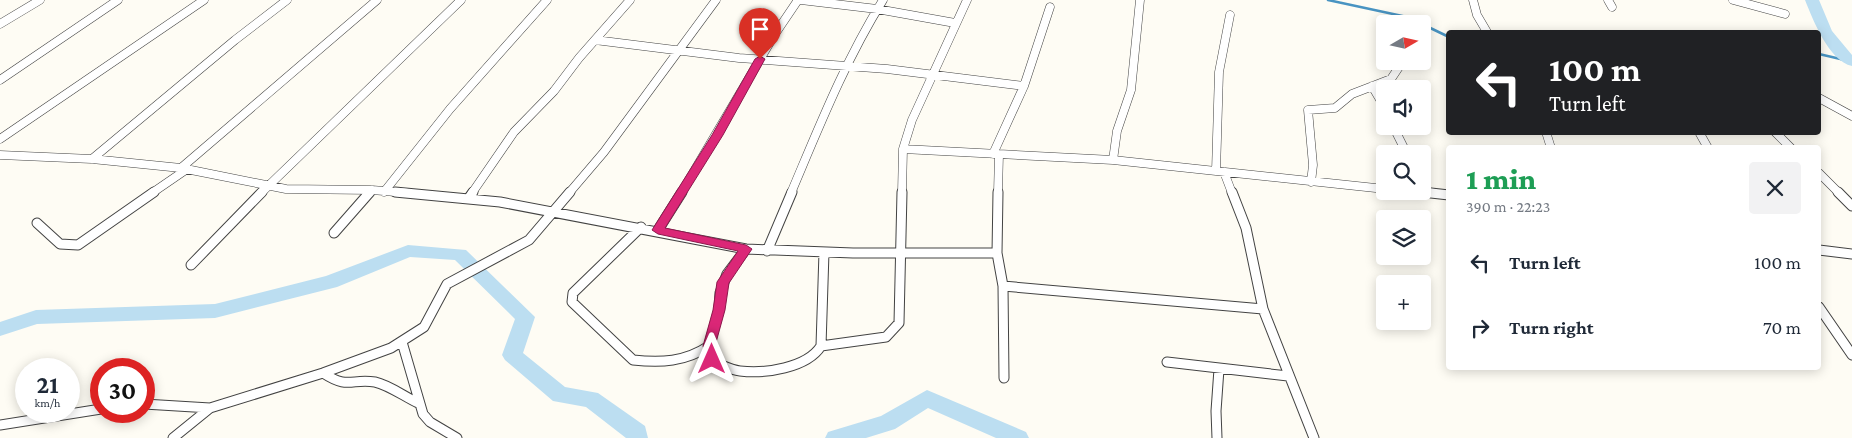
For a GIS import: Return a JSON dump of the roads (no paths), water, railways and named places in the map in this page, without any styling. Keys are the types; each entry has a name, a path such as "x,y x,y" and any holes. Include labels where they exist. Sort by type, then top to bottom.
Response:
{"street":[{"path":"0,24 40,0"},
{"path":"0,80 56,40 118,0"},
{"path":"0,139 204,0"},
{"path":"92,159 235,40 287,0"},
{"path":"37,223 58,243 67,247 78,245 184,169 376,0"},
{"path":"191,265 268,186 461,0"},
{"path":"384,192 450,109 547,0"},
{"path":"468,199 514,132 554,91 579,58 630,0"},
{"path":"155,405 210,408 323,373 402,342 424,327 447,284 529,240 604,152 716,0"},
{"path":"658,230 717,135 760,59 799,0 877,9 955,23"},
{"path":"767,251 845,66 859,38 883,0"},
{"path":"821,346 886,337 896,329 899,323 903,149 910,127 955,23 967,0"},
{"path":"1112,160 1117,131 1131,90 1140,0"},
{"path":"1473,0 1477,15 1486,30"},
{"path":"1608,0 1612,7"},
{"path":"1733,0 1785,14"},
{"path":"1004,378 1003,286 997,253 996,154 1024,86 1050,7"},
{"path":"1230,15 1219,72 1220,172 1246,228 1263,309 1314,438"},
{"path":"595,40 760,59 933,74 1024,86"},
{"path":"1311,182 1313,165 1308,110 1332,109 1352,94 1390,79 1396,70"},
{"path":"1372,86 1376,93"},
{"path":"1821,99 1852,116"},
{"path":"1778,135 1788,145"},
{"path":"903,149 1112,160 1376,188"},
{"path":"0,155 92,159 184,169 286,189 372,190 468,199 553,211 658,230 746,249 824,252 997,253"},
{"path":"1821,175 1852,206"},
{"path":"334,233 372,190"},
{"path":"1431,193 1446,195"},
{"path":"641,227 573,293 572,302 633,360 678,360 698,356 709,346"},
{"path":"746,249 723,282 719,310 709,346 712,359 718,365 751,372 796,366 816,354 821,346 824,252"},
{"path":"1821,250 1852,254"},
{"path":"1003,286 1263,309"},
{"path":"1822,317 1852,355"},
{"path":"402,342 418,403 423,414 430,422 457,438"},
{"path":"1167,362 1288,376"},
{"path":"1217,438 1216,411 1219,369"},
{"path":"323,373 338,383 374,382 384,385 399,395 418,403"},
{"path":"173,438 210,408"},
{"path":"0,425 90,410"}],"waterway":[{"path":"1328,0 1398,15"},
{"path":"1812,0 1825,32 1849,61 1852,62"},
{"path":"1431,28 1446,36"},
{"path":"1821,54 1849,61"},
{"path":"0,329 36,317 135,312 215,311 330,282 408,251 460,254 525,317 512,355 560,395 591,399 637,432 637,438"},
{"path":"836,438 887,423 927,398 1018,438"}]}
